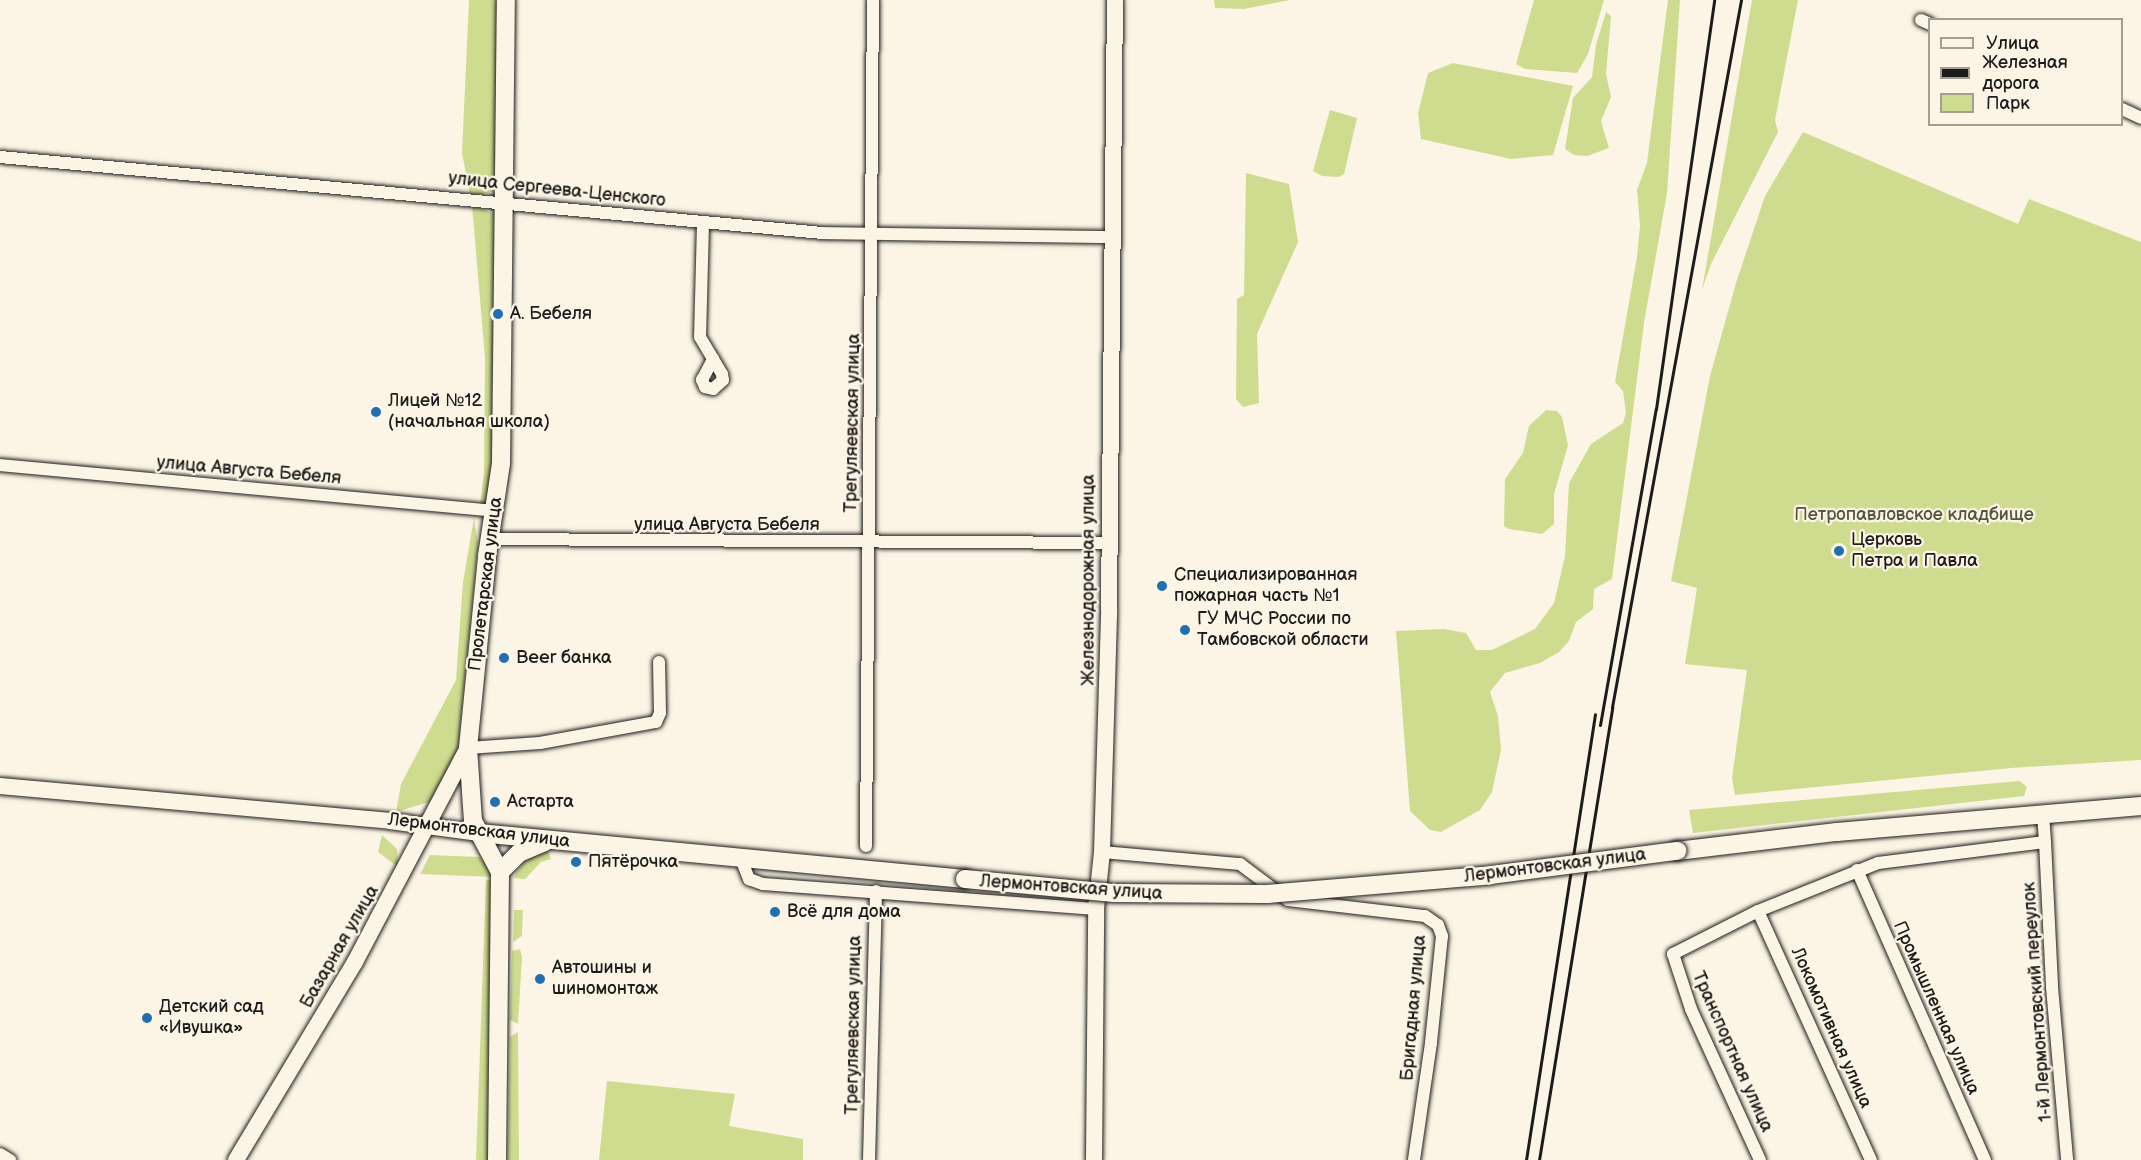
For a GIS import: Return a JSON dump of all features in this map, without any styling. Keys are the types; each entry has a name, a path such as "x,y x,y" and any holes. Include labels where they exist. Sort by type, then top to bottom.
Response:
{"main road":[{"name":"Пролетарская улица","path":"497,1160 500,872 479,833 471,805 468,748 490,539 501,463 506,203 506,0"},
{"name":"Лермонтовская улица","path":"479,833 1114,893 1267,894 1491,875 1677,851 2043,812 2141,806"},
{"path":"500,872 525,849 551,840"}],"street":[{"name":"Трегуляевская улица","path":"866,846 873,233 873,0"},
{"name":"Железнодорожная улица","path":"1094,1160 1096,909 1102,852 1109,543 1115,0"},
{"path":"2123,110 2141,118"},
{"name":"улица Сергеева-Ценского","path":"0,157 506,203 703,224 873,233 1112,237"},
{"path":"703,224 700,337 713,358"},
{"name":"улица Августа Бебеля","path":"0,465 494,511"},
{"name":"улица Августа Бебеля","path":"490,539 870,544 1109,543"},
{"path":"468,748 540,743 656,722 660,713 659,662"},
{"name":"Базарная улица","path":"236,1160 356,962 468,748"},
{"name":"Лермонтовская улица","path":"0,786 429,826 479,833"},
{"name":"1-й Лермонтовский переулок","path":"2043,812 2052,987 2067,1160"},
{"path":"1758,911 1878,863 2045,842"},
{"name":"Бригадная улица","path":"1102,852 1240,864 1294,902 1425,916 1438,925 1442,936 1434,1019 1414,1160"},
{"path":"741,859 749,879 763,884 1096,909"},
{"name":"Промышленная улица","path":"1857,870 1980,1158"},
{"name":"Трегуляевская улица","path":"869,1160 876,891"},
{"name":"Транспортная улица","path":"1758,911 1677,951 1671,959 1760,1160"},
{"name":"Локомотивная улица","path":"1758,911 1871,1160"},
{"path":"0,1154 10,1160"}],"green space":[{"path":"469,0 497,0 496,191 478,195 470,194 462,153"},
{"path":"1214,0 1290,0 1244,9 1215,8"},
{"path":"1534,0 1604,0 1588,54 1577,73 1525,69 1516,64"},
{"path":"1668,0 1680,0 1667,193 1644,323 1612,579 1594,589 1593,609 1576,622 1569,641 1559,652 1540,663 1505,673 1490,692 1498,716 1501,750 1492,792 1480,810 1441,832 1430,830 1410,811 1396,631 1444,629 1466,633 1476,650 1492,650 1535,629 1554,603 1565,556 1569,483 1591,444 1623,423 1626,413 1623,391 1615,382 1637,257 1640,226 1637,190 1647,163"},
{"path":"1752,0 1798,0 1775,120 1778,132 1711,264 1702,290"},
{"path":"1606,12 1611,16 1606,74 1611,97 1601,121 1609,148 1587,156 1574,155 1565,149 1573,98 1592,77 1596,45"},
{"path":"1453,63 1573,86 1553,155 1511,159 1421,139 1418,113 1428,73"},
{"path":"1330,110 1357,118 1344,174 1339,177 1322,176 1313,171"},
{"name":"Петропавловское кладбище","path":"1803,132 2018,224 2029,199 2141,242 2141,760 2011,768 1735,795 1732,778 1747,670 1685,664 1697,588 1671,581 1710,376 1736,283 1765,196"},
{"path":"1246,173 1289,184 1298,242 1257,334 1259,403 1243,407 1236,399 1237,299 1244,295"},
{"path":"472,205 497,215 496,419 488,503 480,506 484,472 485,358"},
{"path":"1546,410 1557,411 1562,417 1568,445 1554,494 1554,524 1542,534 1509,529 1504,526 1505,479 1523,453 1529,426"},
{"path":"474,518 478,544 457,761 432,801 396,812 401,784 456,680 463,582"},
{"path":"2020,781 2027,787 2024,796 1693,833 1689,810"},
{"path":"382,835 397,849 398,867 378,852"},
{"path":"548,851 551,859 541,862 525,879 513,878 526,859"},
{"path":"430,855 478,857 489,864 494,877 420,874"},
{"path":"486,880 494,881 492,1160 476,1160"},
{"path":"514,910 523,910 522,936 513,942"},
{"path":"520,949 522,957 518,1024 510,1020 512,951"},
{"path":"518,1032 519,1160 508,1160 510,1037"},
{"path":"607,1081 735,1094 729,1126 803,1139 803,1160 599,1160"}],"railway":[{"path":"1600,725 1656,409 1714,0"},
{"path":"1539,1160 1612,707 1741,0"},
{"path":"1526,1160 1595,714"}],"place":[{"name":"А. Бебеля","path":"498,314"},
{"name":"Лицей №12 (начальная школа)","path":"376,412"},
{"name":"Церковь Петра и Павла","path":"1839,551"},
{"name":"Специализированная пожарная часть №1","path":"1162,586"},
{"name":"ГУ МЧС России по Тамбовской области","path":"1185,630"},
{"name":"Beer банка","path":"504,658"},
{"name":"Астарта","path":"495,802"},
{"name":"Пятёрочка","path":"576,862"},
{"name":"Всё для дома","path":"775,912"},
{"name":"Автошины и шиномонтаж","path":"540,979"},
{"name":"Детский сад «Ивушка»","path":"147,1018"}]}
